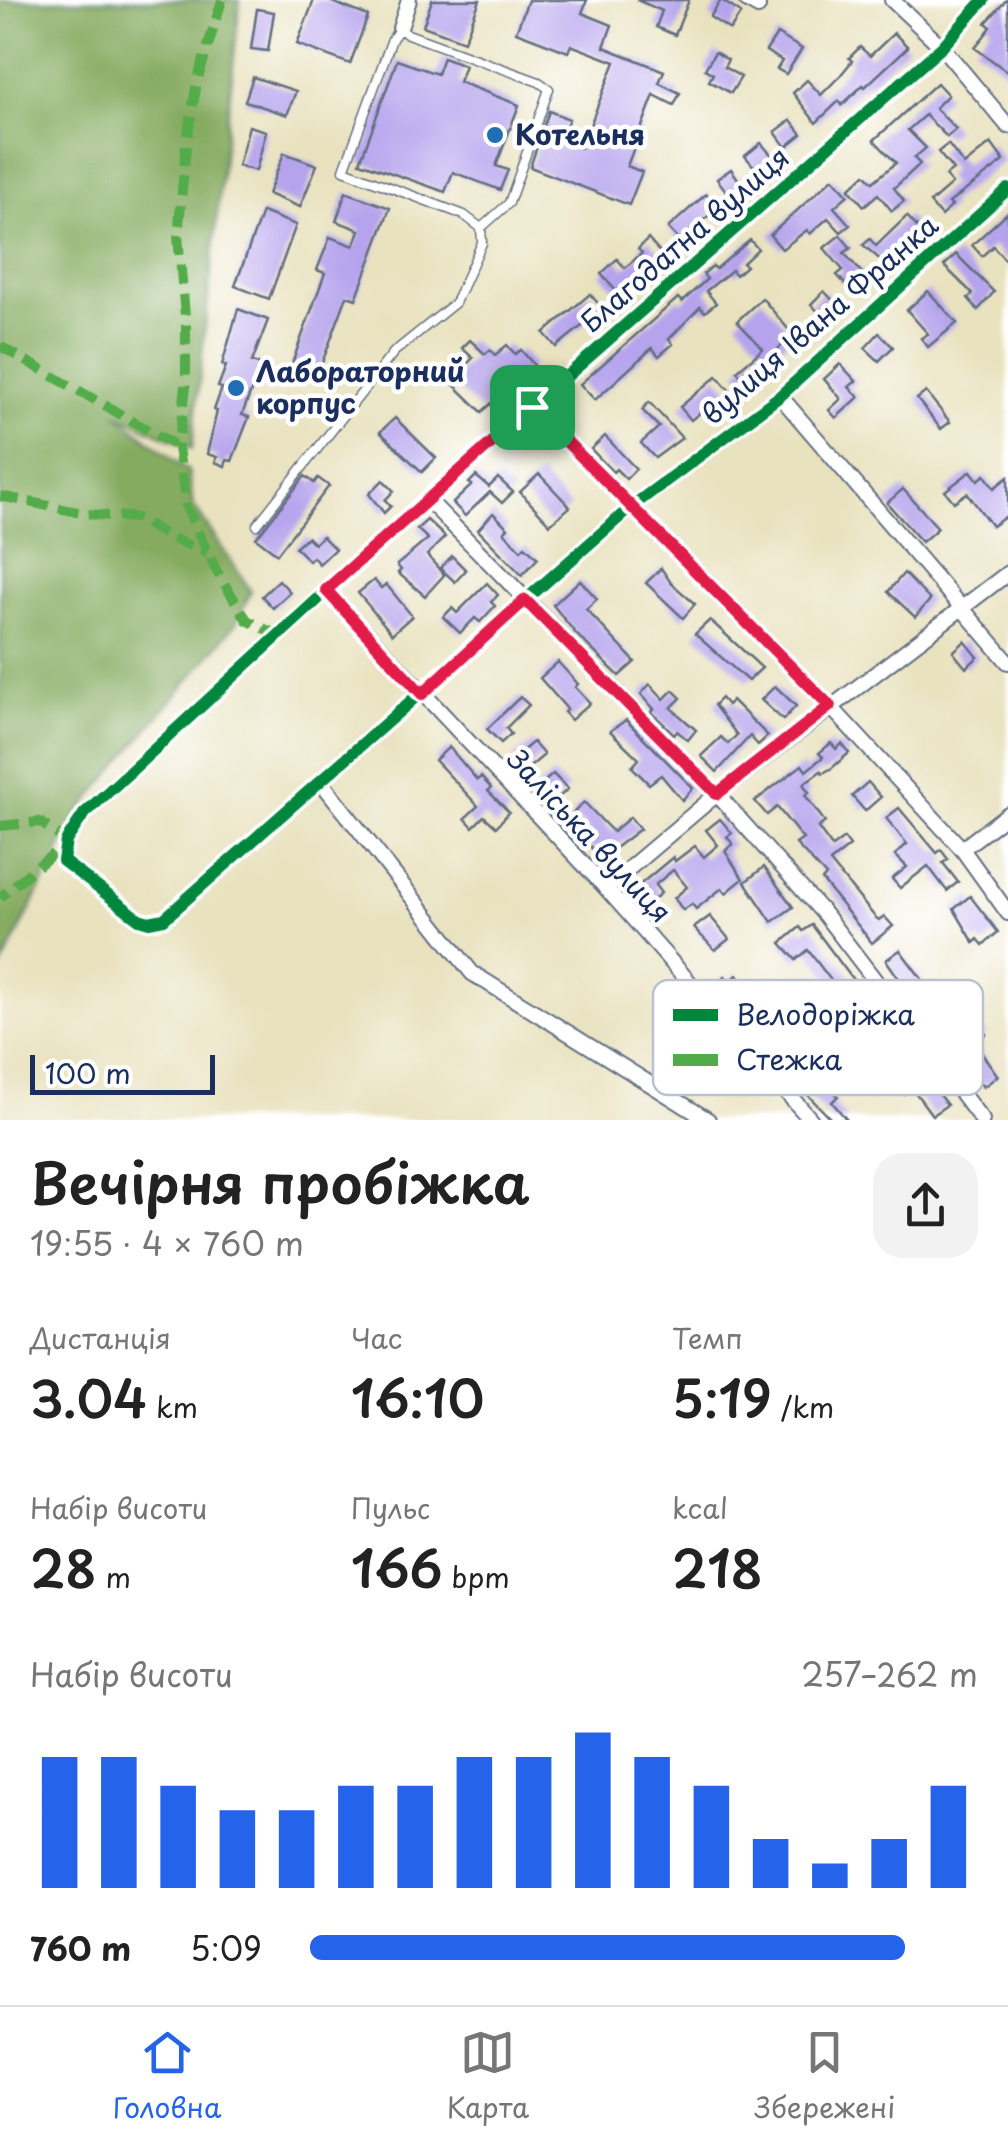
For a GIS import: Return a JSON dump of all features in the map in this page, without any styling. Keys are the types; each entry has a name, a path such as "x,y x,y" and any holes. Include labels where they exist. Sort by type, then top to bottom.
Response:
{"street":[{"path":"400,28 409,0"},
{"path":"892,0 942,47 1008,126"},
{"name":"Благодатна вулиця","path":"164,919 140,919 63,861 66,842 84,814 427,499 942,47 984,0"},
{"name":"вулиця Івана Франка","path":"164,919 631,507 780,396 1008,188"},
{"path":"780,396 1008,662"},
{"path":"532,407 830,706 962,849 1008,913"},
{"path":"427,499 717,794 825,915 875,980"},
{"path":"606,888 717,794 1008,573"},
{"name":"Заліська вулиця","path":"326,590 687,980"},
{"path":"322,783 472,974 653,1086"},
{"path":"962,849 1008,814"},
{"path":"668,1095 708,1120"},
{"name":"Заліська вулиця","path":"789,1095 811,1120"},
{"path":"963,1095 982,1120"}],"lane":[{"path":"257,525 394,352 455,302 482,243 481,228 464,215 344,170 392,39 400,28 540,82 549,89 509,203 481,228"}],"green space":[{"path":"0,0 240,0 192,449 116,414 188,471 193,505 251,591 236,623 78,813 0,970"}],"building":[{"path":"314,0 327,0 368,16 350,64 297,44"},
{"path":"432,0 480,0 464,41 423,26"},
{"path":"528,0 587,0 582,13 612,25 604,47 664,71 659,83 680,93 674,105 654,95 627,166 642,172 629,205 530,167 549,111 569,119 560,140 581,148 615,62 571,45 568,52 516,32"},
{"path":"637,0 689,0 675,35 656,27 662,11"},
{"path":"721,0 741,13 730,30 710,17"},
{"path":"1006,0 1008,72 975,48 991,27 986,23"},
{"path":"257,9 274,12 268,51 251,49"},
{"path":"894,33 908,47 865,87 842,105 839,101 816,123 793,93 807,80 821,95 860,47 870,56"},
{"path":"777,34 802,49 786,74 777,69 782,61 766,51"},
{"path":"715,52 728,60 724,67 741,77 731,93 709,81 713,74 705,69"},
{"path":"443,57 465,65 459,82 519,105 496,166 508,170 500,190 453,172 445,192 360,162 397,60 437,74"},
{"path":"253,77 296,91 287,115 245,101"},
{"path":"937,83 948,95 935,108 956,129 947,137 925,115 908,130 926,148 914,158 920,164 894,188 904,201 892,211 878,194 864,206 849,189 865,174 873,182 896,163 874,140"},
{"path":"791,120 802,134 786,147 775,132"},
{"path":"249,126 266,131 256,171 238,166"},
{"path":"761,143 774,158 758,171 745,156"},
{"path":"991,143 1004,161 949,203 952,206 941,216 930,203 952,184 945,176 953,170 938,152 948,144 964,165"},
{"path":"284,153 317,165 300,207 268,194"},
{"path":"731,169 743,186 730,196 717,179"},
{"path":"833,178 848,195 834,207 850,225 841,232 828,218 810,234 807,230 782,249 770,235"},
{"path":"346,192 390,208 356,299 347,296 316,379 290,369 325,273 317,270 330,237 354,246 360,230 336,221"},
{"path":"706,194 718,208 679,240 668,228"},
{"path":"262,212 296,225 269,299 235,286"},
{"path":"1008,212 1008,263 993,246 982,256 972,245"},
{"path":"907,216 922,233 889,267 863,245 870,239 876,246"},
{"path":"840,235 851,248 844,253 872,284 857,297 837,275 843,270 824,248"},
{"path":"648,239 661,254 618,293 601,274 617,259 625,268 642,253 638,249"},
{"path":"750,240 758,249 743,263 746,266 736,275 732,270 706,291 716,303 705,312 700,307 669,339 673,344 659,356 652,348 595,400 580,384 678,298 682,302 707,279 703,274 713,266 716,269"},
{"path":"956,254 994,292 978,310 968,298 973,294 944,266"},
{"path":"824,291 838,306 825,319 811,304"},
{"path":"928,291 957,323 928,347 921,338 928,334 907,310"},
{"path":"590,294 603,309 556,347 544,333"},
{"path":"762,298 793,335 745,381 737,371 763,349 737,321"},
{"name":"Лабораторний корпус","path":"238,309 268,320 252,362 261,365 242,415 249,417 232,461 227,460 225,466 215,462 217,457 207,454 222,388 218,387 226,366 222,365"},
{"path":"879,333 893,347 879,361 865,348"},
{"path":"470,340 485,354 490,350 495,355 507,345 515,354 521,350 534,365 482,412 450,381 473,358 462,348"},
{"path":"840,364 856,381 849,387 859,397 836,418 829,410 841,399 824,379"},
{"path":"717,376 731,392 717,406 713,402 691,420 680,407"},
{"path":"926,392 950,422 941,429 917,399"},
{"path":"649,402 682,438 655,458 641,443 659,427 642,410"},
{"path":"395,418 436,458 422,472 380,432"},
{"path":"605,436 636,469 626,479 616,469 613,472 591,449"},
{"path":"971,471 978,480 985,475 994,488 1008,477 1008,515 992,526 967,493 954,502 945,491"},
{"path":"539,474 570,507 550,524 520,492"},
{"path":"305,476 314,483 318,478 329,486 277,554 256,538"},
{"path":"476,476 489,487 498,478 513,492 502,503 490,492 465,516 453,503"},
{"path":"383,480 394,491 385,500 391,506 384,513 369,494"},
{"path":"903,489 938,528 922,542 887,503"},
{"path":"493,513 521,550 525,546 538,558 522,575 478,530"},
{"path":"427,520 445,537 427,555 444,575 425,596 398,573 401,570 397,565 428,539 417,529"},
{"path":"322,536 335,549 319,564 313,557 309,561 295,547 307,537 314,544"},
{"path":"452,556 466,570 455,582 440,568"},
{"path":"661,568 671,583 695,604 683,618 646,583"},
{"path":"904,573 930,600 915,617 888,592"},
{"path":"279,580 290,592 273,608 262,596"},
{"path":"374,580 381,588 386,584 412,616 392,634 358,593"},
{"path":"580,580 597,599 586,609 635,662 619,676 553,605"},
{"path":"487,583 498,595 491,602 495,606 480,622 475,618 460,633 443,617 452,608 457,613"},
{"path":"710,620 762,668 748,681 695,634"},
{"path":"965,641 978,657 966,668 953,652"},
{"path":"558,662 590,703 571,720 564,712 567,709 540,678"},
{"path":"650,684 664,699 673,690 681,698 671,708 696,730 688,740 677,731 674,734 651,712 654,709 641,694"},
{"path":"775,686 796,706 783,720 761,700"},
{"path":"520,697 529,705 506,728 511,734 501,743 487,729"},
{"path":"721,698 727,705 732,700 768,736 758,745 750,736 717,772 701,756 721,737 728,744 737,735 714,705"},
{"path":"626,720 693,788 682,800 661,775 649,784 632,767 639,759 610,731"},
{"path":"533,742 544,755 524,772 513,759"},
{"path":"831,743 836,749 842,744 849,753 803,784 809,792 805,795 825,822 818,828 832,847 844,838 850,846 830,862 875,917 879,920 884,916 893,926 872,943 822,880 826,876 796,844 803,839 777,807 767,815 755,801 802,765 806,771 823,757 819,753"},
{"path":"449,747 477,780 481,777 491,788 488,791 509,812 496,827 484,816 473,827 465,818 478,806 435,760"},
{"path":"553,774 568,789 550,805 536,789"},
{"path":"868,782 881,797 865,811 852,796"},
{"path":"584,802 613,832 630,817 640,829 611,851 607,846 598,855 587,843 594,837 572,814"},
{"path":"899,808 937,853 941,850 948,859 943,863 958,882 947,891 928,866 900,888 892,879 907,867 895,855 907,844 886,818"},
{"path":"720,819 732,833 727,837 733,844 725,851 743,879 726,893 722,888 696,909 692,904 683,910 674,898 687,887 673,870 655,885 661,893 644,908 631,892 673,857 675,861 695,846 704,857 718,845 706,830"},
{"path":"764,867 793,907 772,922 745,882"},
{"path":"970,896 998,932 983,945 978,939 974,943 954,909"},
{"path":"710,916 729,939 715,950 694,928"},
{"path":"812,925 853,980 831,980 808,950 796,960 781,943 800,927 803,931"},
{"path":"900,950 923,980 900,980 886,960"},
{"path":"983,1055 998,1076 983,1087"},
{"path":"808,1095 837,1095 832,1102 847,1120 832,1120"},
{"path":"917,1095 939,1095 947,1105 932,1115"}],"marked path":[{"path":"222,0 197,82 186,146 178,236 186,327 186,387 178,447 186,507 216,570 247,620 277,635"},
{"path":"0,346 178,447"},
{"path":"0,496 88,514 137,518 207,553"},
{"path":"0,826 40,822 66,841 0,898"}],"cycle path":[{"path":"984,0 942,47 427,499 84,814 66,841 63,861 139,919 164,919 631,507 780,396 1008,189"}],"place":[{"name":"Котельня","path":"495,135"},
{"name":"Лабораторний корпус","path":"236,388"}],"route":[{"path":"532,407 830,706 717,794 525,600 422,694 326,590 532,407"}]}
